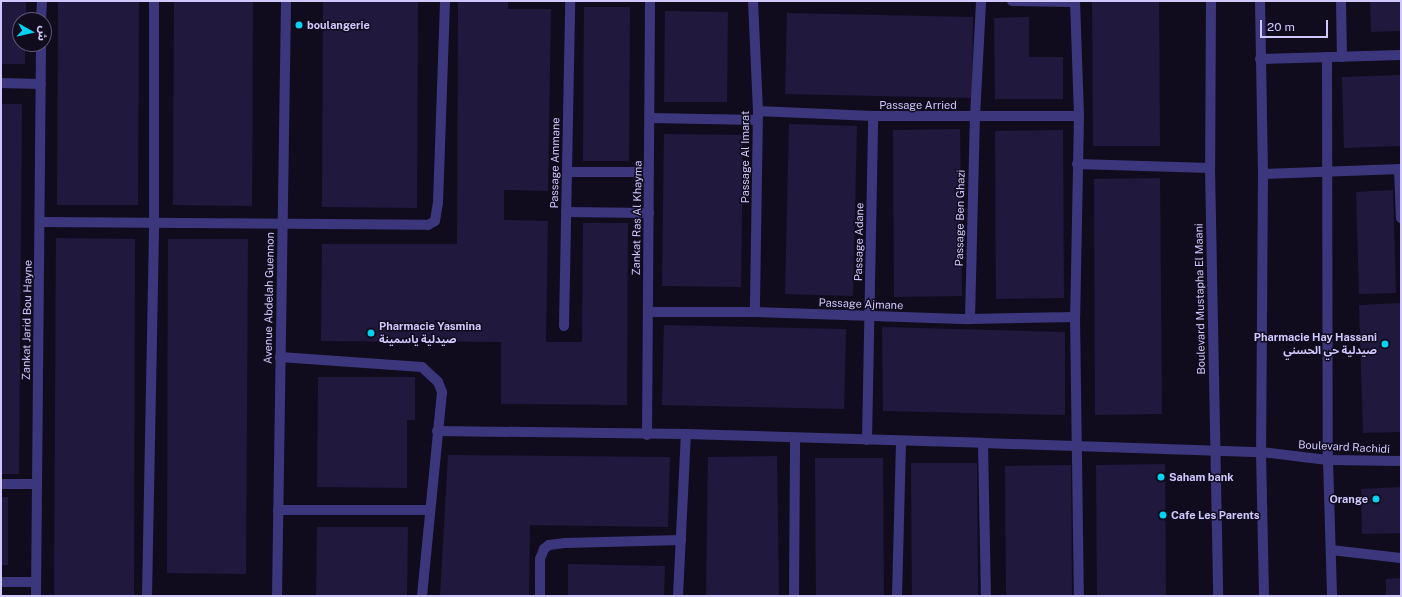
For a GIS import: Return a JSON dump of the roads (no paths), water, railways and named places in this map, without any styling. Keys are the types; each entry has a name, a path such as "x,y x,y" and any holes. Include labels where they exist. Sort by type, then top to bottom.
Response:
{"street":[{"path":"42,1 42,12"},
{"path":"147,596 154,223 154,1"},
{"name":"Avenue Abdelah Guennon","path":"277,596 286,1"},
{"path":"40,222 428,225 435,221 438,203 445,1"},
{"name":"Passage Ammane","path":"564,326 570,1"},
{"name":"Zankat Ras Al Khayma","path":"647,435 650,1"},
{"name":"Passage Al Imarat","path":"753,1 758,115 755,312"},
{"name":"Passage Ben Ghazi","path":"970,319 975,117 981,1"},
{"path":"1012,1 1075,1 1079,116 1074,317 1079,596"},
{"name":"Boulevard Mustapha El Maani","path":"1211,1 1210,168 1214,450 1218,596"},
{"path":"1260,1 1263,174 1261,452 1264,596"},
{"path":"1341,1 1342,57"},
{"name":"Zankat Jarid Bou Hayne","path":"36,596 41,52"},
{"path":"1260,59 1401,55"},
{"path":"1327,57 1328,460 1332,596"},
{"path":"1,84 41,84"},
{"name":"Passage Arried","path":"650,118 758,115 975,117 1079,116"},
{"name":"Passage Adane","path":"867,440 873,116"},
{"path":"1077,164 1210,168"},
{"path":"1263,174 1400,169 1401,218"},
{"path":"567,172 649,172"},
{"path":"566,212 649,213"},
{"name":"Passage Ajmane","path":"648,312 755,312 869,317 970,319 1074,317"},
{"path":"280,357 422,367 438,382 442,392 437,430 422,596"},
{"name":"Boulevard Rachidi","path":"437,430 647,435 686,434 795,439 1214,450 1261,452 1328,460 1401,461"},
{"path":"678,596 686,434"},
{"path":"794,596 795,439"},
{"path":"896,596 901,442"},
{"path":"983,443 986,596"},
{"path":"1,484 37,484"},
{"path":"278,510 430,510"},
{"path":"540,596 540,559 544,549 549,545 565,543 681,540"},
{"path":"1331,550 1401,558"},
{"path":"1,582 36,582"}],"place":[{"name":"boulangerie","path":"299,25"},
{"name":"Pharmacie Yasmina صيدلية ياسمينة","path":"371,333"},
{"name":"Pharmacie Hay Hassani صيدلية حي الحسني","path":"1385,344"},
{"name":"Saham bank","path":"1161,477"},
{"name":"Orange","path":"1376,499"},
{"name":"Cafe Les Parents","path":"1163,515"}]}
